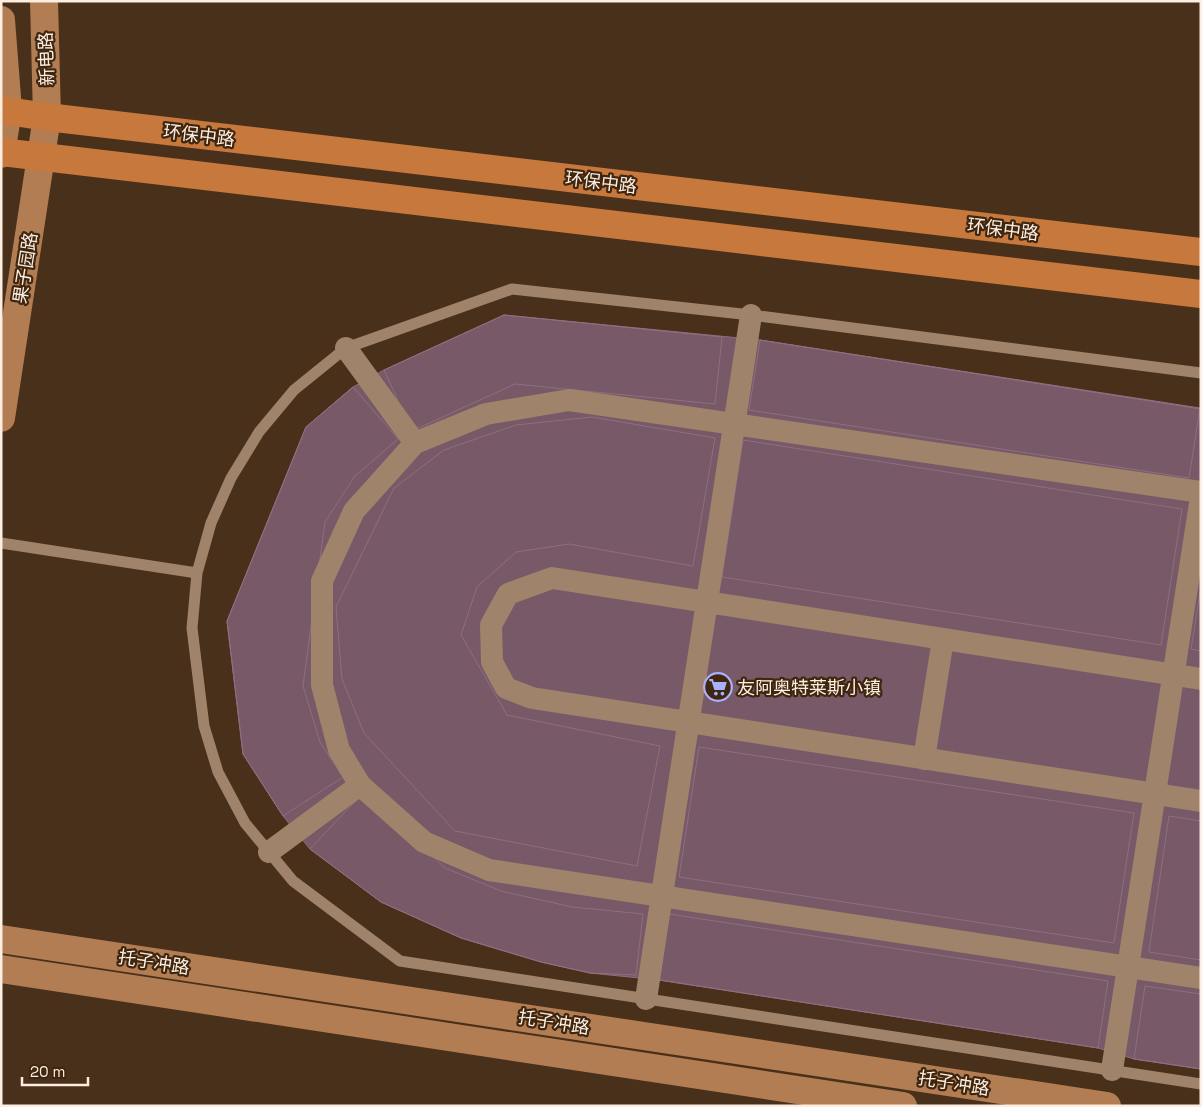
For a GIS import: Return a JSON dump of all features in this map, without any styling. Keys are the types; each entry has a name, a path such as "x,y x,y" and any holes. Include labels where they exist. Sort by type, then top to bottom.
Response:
{"main road":[{"name":"环保中路","path":"5,110 48,117 1201,252"},
{"path":"1,153 1201,294"}],"street":[{"name":"新电路","path":"44,1 48,117"},
{"path":"1,20 5,110 1,153"},
{"name":"果子园路","path":"1,418 48,117"},
{"path":"646,999 751,315"},
{"path":"346,348 415,443"},
{"path":"1201,492 569,400 486,414 415,443 354,511 322,581 322,685 339,750 360,785 424,842 489,870 1201,978"},
{"path":"1112,1070 1201,497"},
{"path":"1201,679 552,578 508,594 491,625 492,662 506,688 532,698 1201,801"},
{"path":"924,758 943,639"},
{"path":"270,852 360,785"},
{"name":"托子冲路","path":"1,939 1107,1106"},
{"name":"托子冲路","path":"1,969 886,1104"}],"lane":[{"path":"1201,373 751,315 512,289 346,348 294,390 259,432 231,478 211,523 196,572 192,628 204,726 218,772 245,823 293,881 400,961 1201,1084"},
{"path":"1,543 196,572"}],"building":[{"path":"504,315 722,337 715,404 515,384 412,431 384,370"},
{"name":"友阿奥特莱斯小镇","path":"504,315 760,340 1201,409 1201,1069 1134,1059 1098,1048 659,980 590,973 541,962 461,938 381,902 310,849 283,816 243,754 227,621 306,427 353,387 384,370"},
{"path":"760,340 1200,408 1189,478 749,410"},
{"path":"353,387 398,439 355,476 325,522 303,686 320,742 343,777 283,816 243,754 227,621 306,427"},
{"path":"592,417 715,438 693,566 569,544 516,552 477,587 461,635 507,715 660,746 637,866 455,831 364,733 342,679 336,607 394,488 444,450 516,425"},
{"path":"743,440 1182,509 1161,645 722,577"},
{"path":"1201,587 1201,651 1191,649"},
{"path":"699,747 1134,813 1114,943 679,877"},
{"path":"364,792 445,868 501,891 572,907 643,914 636,975 590,973 541,962 461,938 381,902 310,849"},
{"path":"1169,816 1201,821 1201,960 1149,952"},
{"path":"669,914 1108,981 1098,1048 659,980"},
{"path":"1145,986 1201,994 1201,1069 1134,1059"}],"place":[{"name":"友阿奥特莱斯小镇","path":"718,687"}]}
